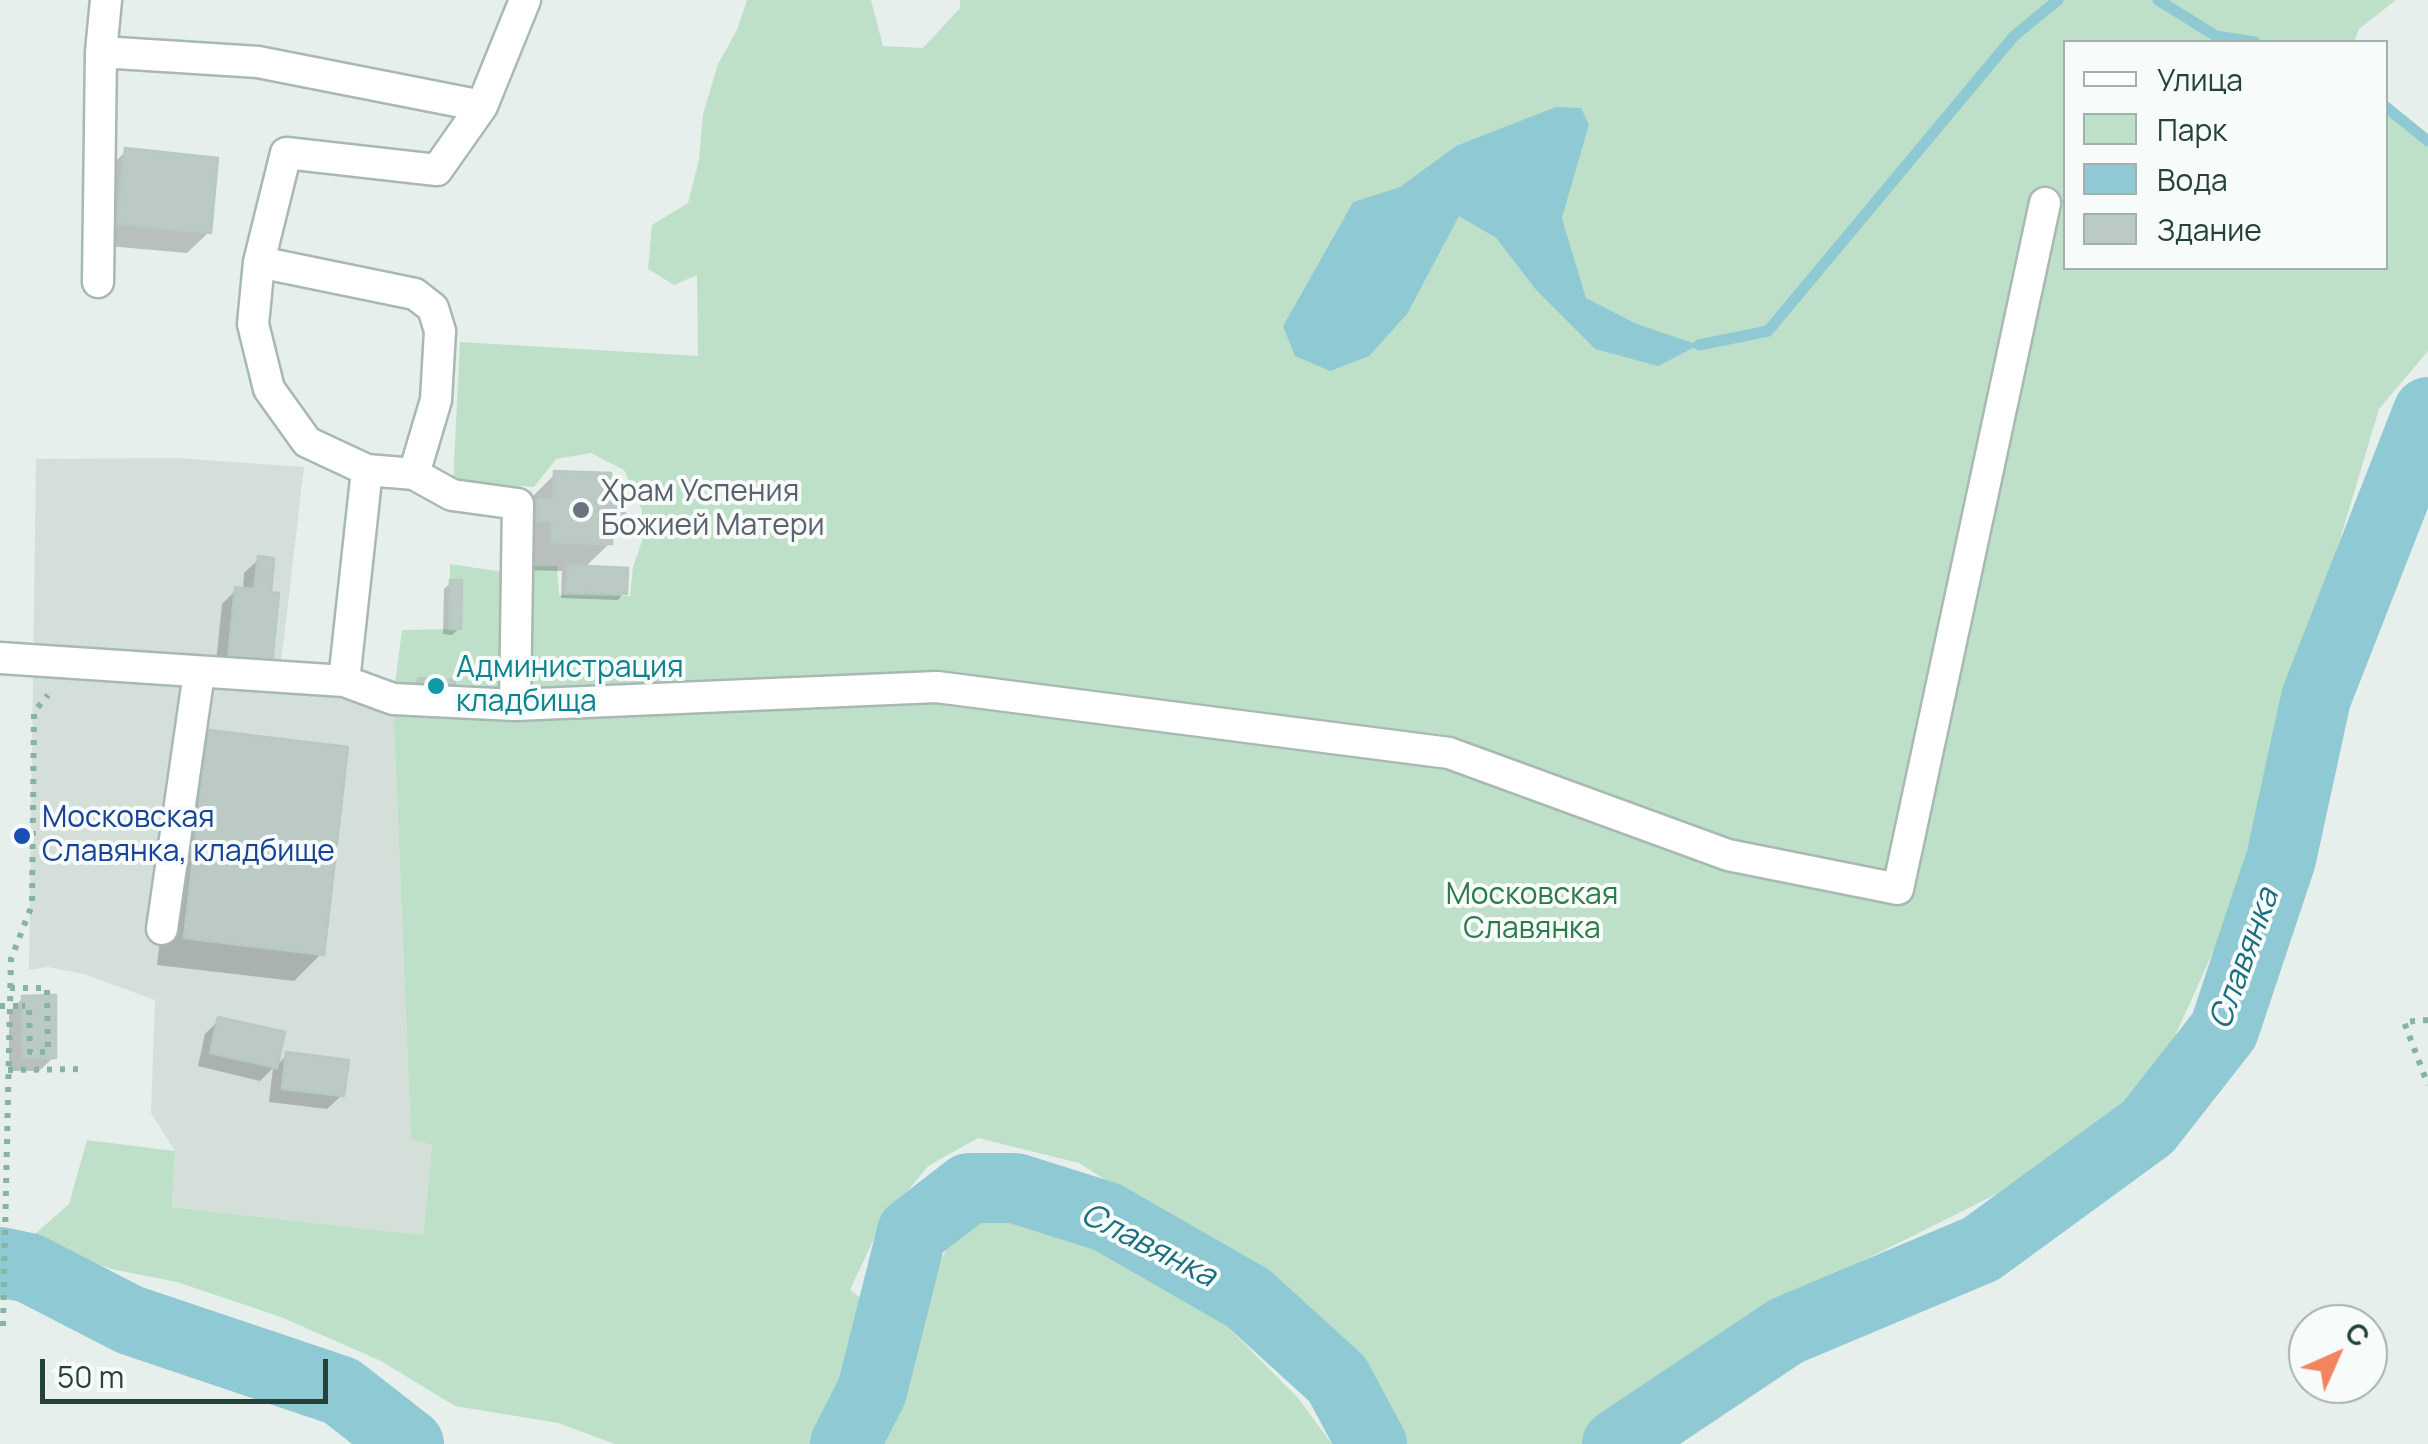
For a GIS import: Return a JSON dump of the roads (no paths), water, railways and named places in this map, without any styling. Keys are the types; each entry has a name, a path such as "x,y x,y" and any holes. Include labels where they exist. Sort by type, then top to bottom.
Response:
{"lane":[{"path":"98,282 101,52 106,0"},
{"path":"515,706 518,504 452,495 414,474 367,470 307,442 269,389 253,324 259,262 286,152 438,170 482,106 525,0"},
{"path":"101,52 258,62 482,106"},
{"path":"0,658 344,681 393,699 515,706 937,687 1449,753 1728,856 1898,889 2045,203"},
{"path":"259,262 415,294 433,308 440,331 436,400 414,474"},
{"path":"344,681 367,470"},
{"path":"162,930 199,674"}],"water":[{"path":"1556,107 1581,108 1589,125 1562,218 1586,298 1637,324 1699,345 1658,366 1595,349 1536,290 1496,238 1459,216 1407,314 1369,356 1330,371 1295,356 1283,326 1353,202 1400,187 1456,146"}],"waterway":[{"path":"1699,345 1768,331 2014,36 2058,0"},
{"path":"2158,0 2216,36 2242,40"},
{"path":"2388,109 2428,141"},
{"name":"Славянка","path":"1617,1444 1786,1331 1981,1249 2148,1127 2224,1030 2281,859 2316,698 2428,412"},
{"name":"Славянка","path":"845,1444 872,1391 912,1232 969,1188 1015,1188 1107,1217 1248,1298 1337,1379 1372,1444"},
{"name":"Славянка","path":"0,1262 29,1268 130,1320 341,1391 409,1444"}],"place":[{"name":"Храм Успения Божией Матери","path":"581,510"},
{"name":"Администрация кладбища","path":"436,686"},
{"name":"Московская Славянка, кладбище","path":"22,836"}],"park label":[{"name":"Московская Славянка","path":"1532,913"}]}
